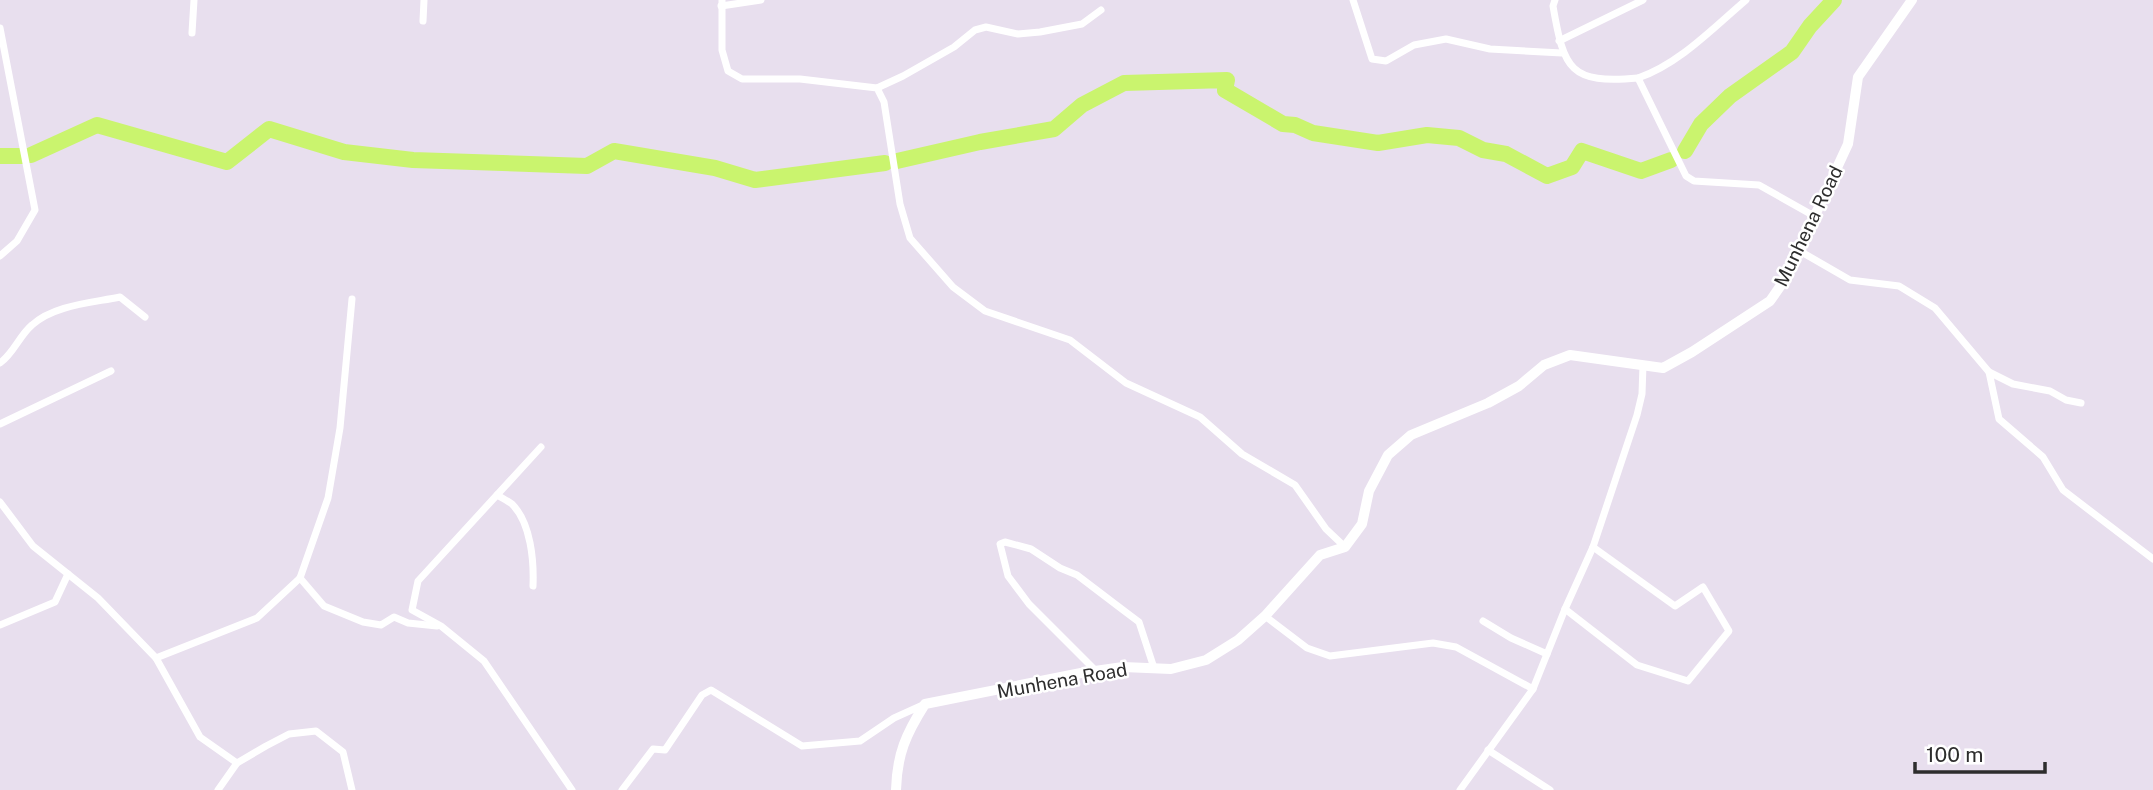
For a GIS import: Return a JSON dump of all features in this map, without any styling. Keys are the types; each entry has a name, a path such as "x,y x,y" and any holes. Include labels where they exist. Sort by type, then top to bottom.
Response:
{"street":[{"path":"192,33 194,0"},
{"path":"423,21 424,0"},
{"path":"761,0 722,3 722,50 728,71 742,79 800,79 877,88 954,47 975,30 986,27 1018,34 1040,32 1082,24 1101,10"},
{"path":"1353,0 1372,58 1385,61 1414,45 1446,39 1490,49 1562,53"},
{"path":"1555,0 1553,6 1562,53 1579,74 1606,81 1638,78 1652,73 1696,43 1746,0"},
{"path":"1559,41 1643,0"},
{"name":"Munhena Road","path":"925,704 1096,671 1123,667 1171,669 1206,660 1238,640 1265,616 1320,555 1345,547 1362,524 1369,491 1388,455 1411,435 1488,403 1519,386 1544,365 1570,355 1663,368 1769,301 1786,278 1848,144 1858,76 1912,0"},
{"path":"0,28 35,210 17,241 0,256"},
{"path":"1638,78 1686,176 1694,181 1759,185 1814,216"},
{"path":"877,88 884,102 900,204 910,238 953,287 985,312 1070,340 1126,383 1200,417 1242,454 1295,485 1326,529 1345,547"},
{"path":"1798,250 1850,280 1899,286 1935,308 1989,372 2013,384 2050,391 2066,400 2081,402"},
{"path":"0,363 32,324 62,309 120,297 145,317"},
{"path":"156,658 257,618 300,578 328,498 340,428 352,299"},
{"path":"1460,790 1533,689 1593,547 1637,415 1642,394 1643,365"},
{"path":"0,424 111,371"},
{"path":"1989,372 1999,419 2043,457 2063,490 2153,559"},
{"path":"541,447 418,581 412,610 441,626 484,661 572,790"},
{"path":"497,495 513,505 527,531 534,558 533,586"},
{"path":"0,502 33,546 98,598 156,658 200,737 237,763"},
{"path":"1096,671 1029,604 1008,576 1000,544 1005,542 1031,549 1060,568 1077,575 1139,622 1154,668"},
{"path":"1565,609 1637,665 1688,681 1729,631 1703,587 1675,606 1593,547"},
{"path":"0,625 55,602 68,574"},
{"path":"300,578 324,606 363,622 381,625 394,617 408,623 441,626"},
{"path":"1265,616 1307,648 1330,656 1433,643 1456,647 1533,689"},
{"path":"1483,621 1511,638 1547,654"},
{"path":"622,790 653,749 665,750 702,695 711,690 802,746 860,741 894,718 925,704"},
{"path":"895,790 896,766 907,733 925,704"},
{"path":"218,790 237,763 289,734 316,731 343,751 352,790"},
{"path":"1488,750 1550,790"}],"waterway":[{"path":"1685,151 1701,124 1730,96 1792,52 1810,26 1834,0"},
{"path":"897,161 1054,129 1082,105 1124,83 1227,80 1225,90 1283,124 1295,125 1313,133 1378,143 1427,135 1459,138 1483,150 1506,154 1547,176 1572,167 1582,151 1641,171 1671,160"},
{"path":"31,155 97,125 227,162 269,129 344,152 413,160 587,166 614,151 715,168 755,180 885,163"},
{"path":"0,156 23,156"}]}
